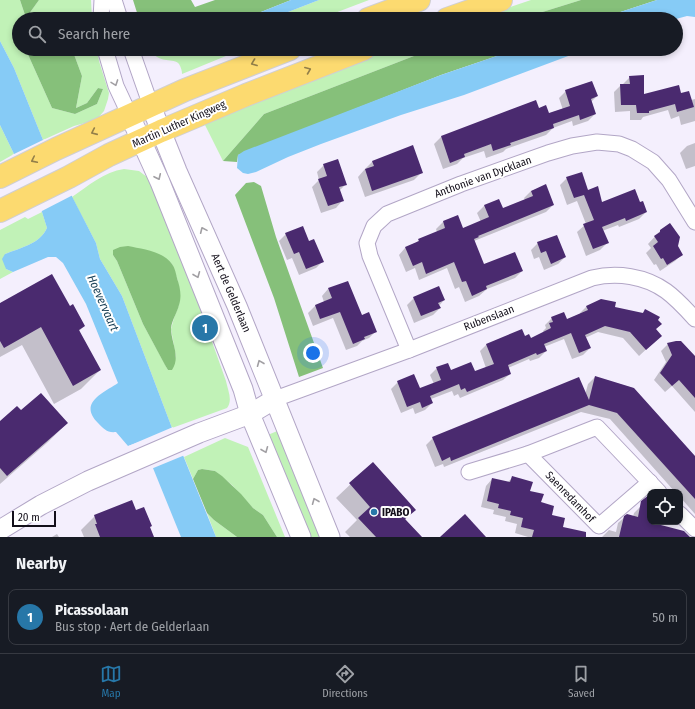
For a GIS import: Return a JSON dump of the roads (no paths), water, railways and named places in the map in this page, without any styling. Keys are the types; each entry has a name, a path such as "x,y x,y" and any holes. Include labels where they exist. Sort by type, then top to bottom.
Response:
{"highway":[{"path":"387,12 419,0"},
{"path":"467,12 501,0"},
{"path":"6,173 191,88 272,56"},
{"name":"Martin Luther Kingweg","path":"0,211 69,177 109,155 161,131 260,89 346,56"}],"street":[{"path":"101,12 102,0"},
{"path":"114,0 118,12"},
{"path":"106,56 116,86 160,182 243,389 250,414 301,537"},
{"name":"Aert de Gelderlaan","path":"133,56 151,106 177,171 237,306 330,537"},
{"name":"Anthonie van Dycklaan","path":"409,350 370,256 367,243 374,226 387,214 460,184 548,153 572,146 607,142 619,144 632,149 653,162 669,180 695,222"},
{"name":"Rubenslaan","path":"275,399 409,350 592,278 606,275 620,275 634,278 660,288 677,299 695,319"},
{"path":"0,530 42,505 88,481 130,462 250,414 275,399"},
{"name":"Saenredamhof","path":"470,472 528,454 598,427 655,487 599,526 528,454"},
{"path":"683,517 695,529"}],"water":[{"path":"291,0 319,0 288,12 261,12"},
{"path":"657,0 695,0 695,17 683,17 683,12 620,12"},
{"name":"Hoevervaart","path":"0,41 14,68 43,140 96,243 100,259 122,296 172,428 216,537 181,537 142,441 128,446 116,432 106,430 93,416 91,410 95,399 118,383 86,304 63,263 56,257 48,257 13,272 6,269 2,259 5,254 35,242 47,228 42,212 0,125"},
{"path":"497,56 568,56 464,95 401,115 321,144 256,172 248,174 243,173 237,168 238,155 244,151 441,75"}],"place":[{"name":"Picassolaan","path":"205,328"},
{"name":"IPABO","path":"374,512"}]}
